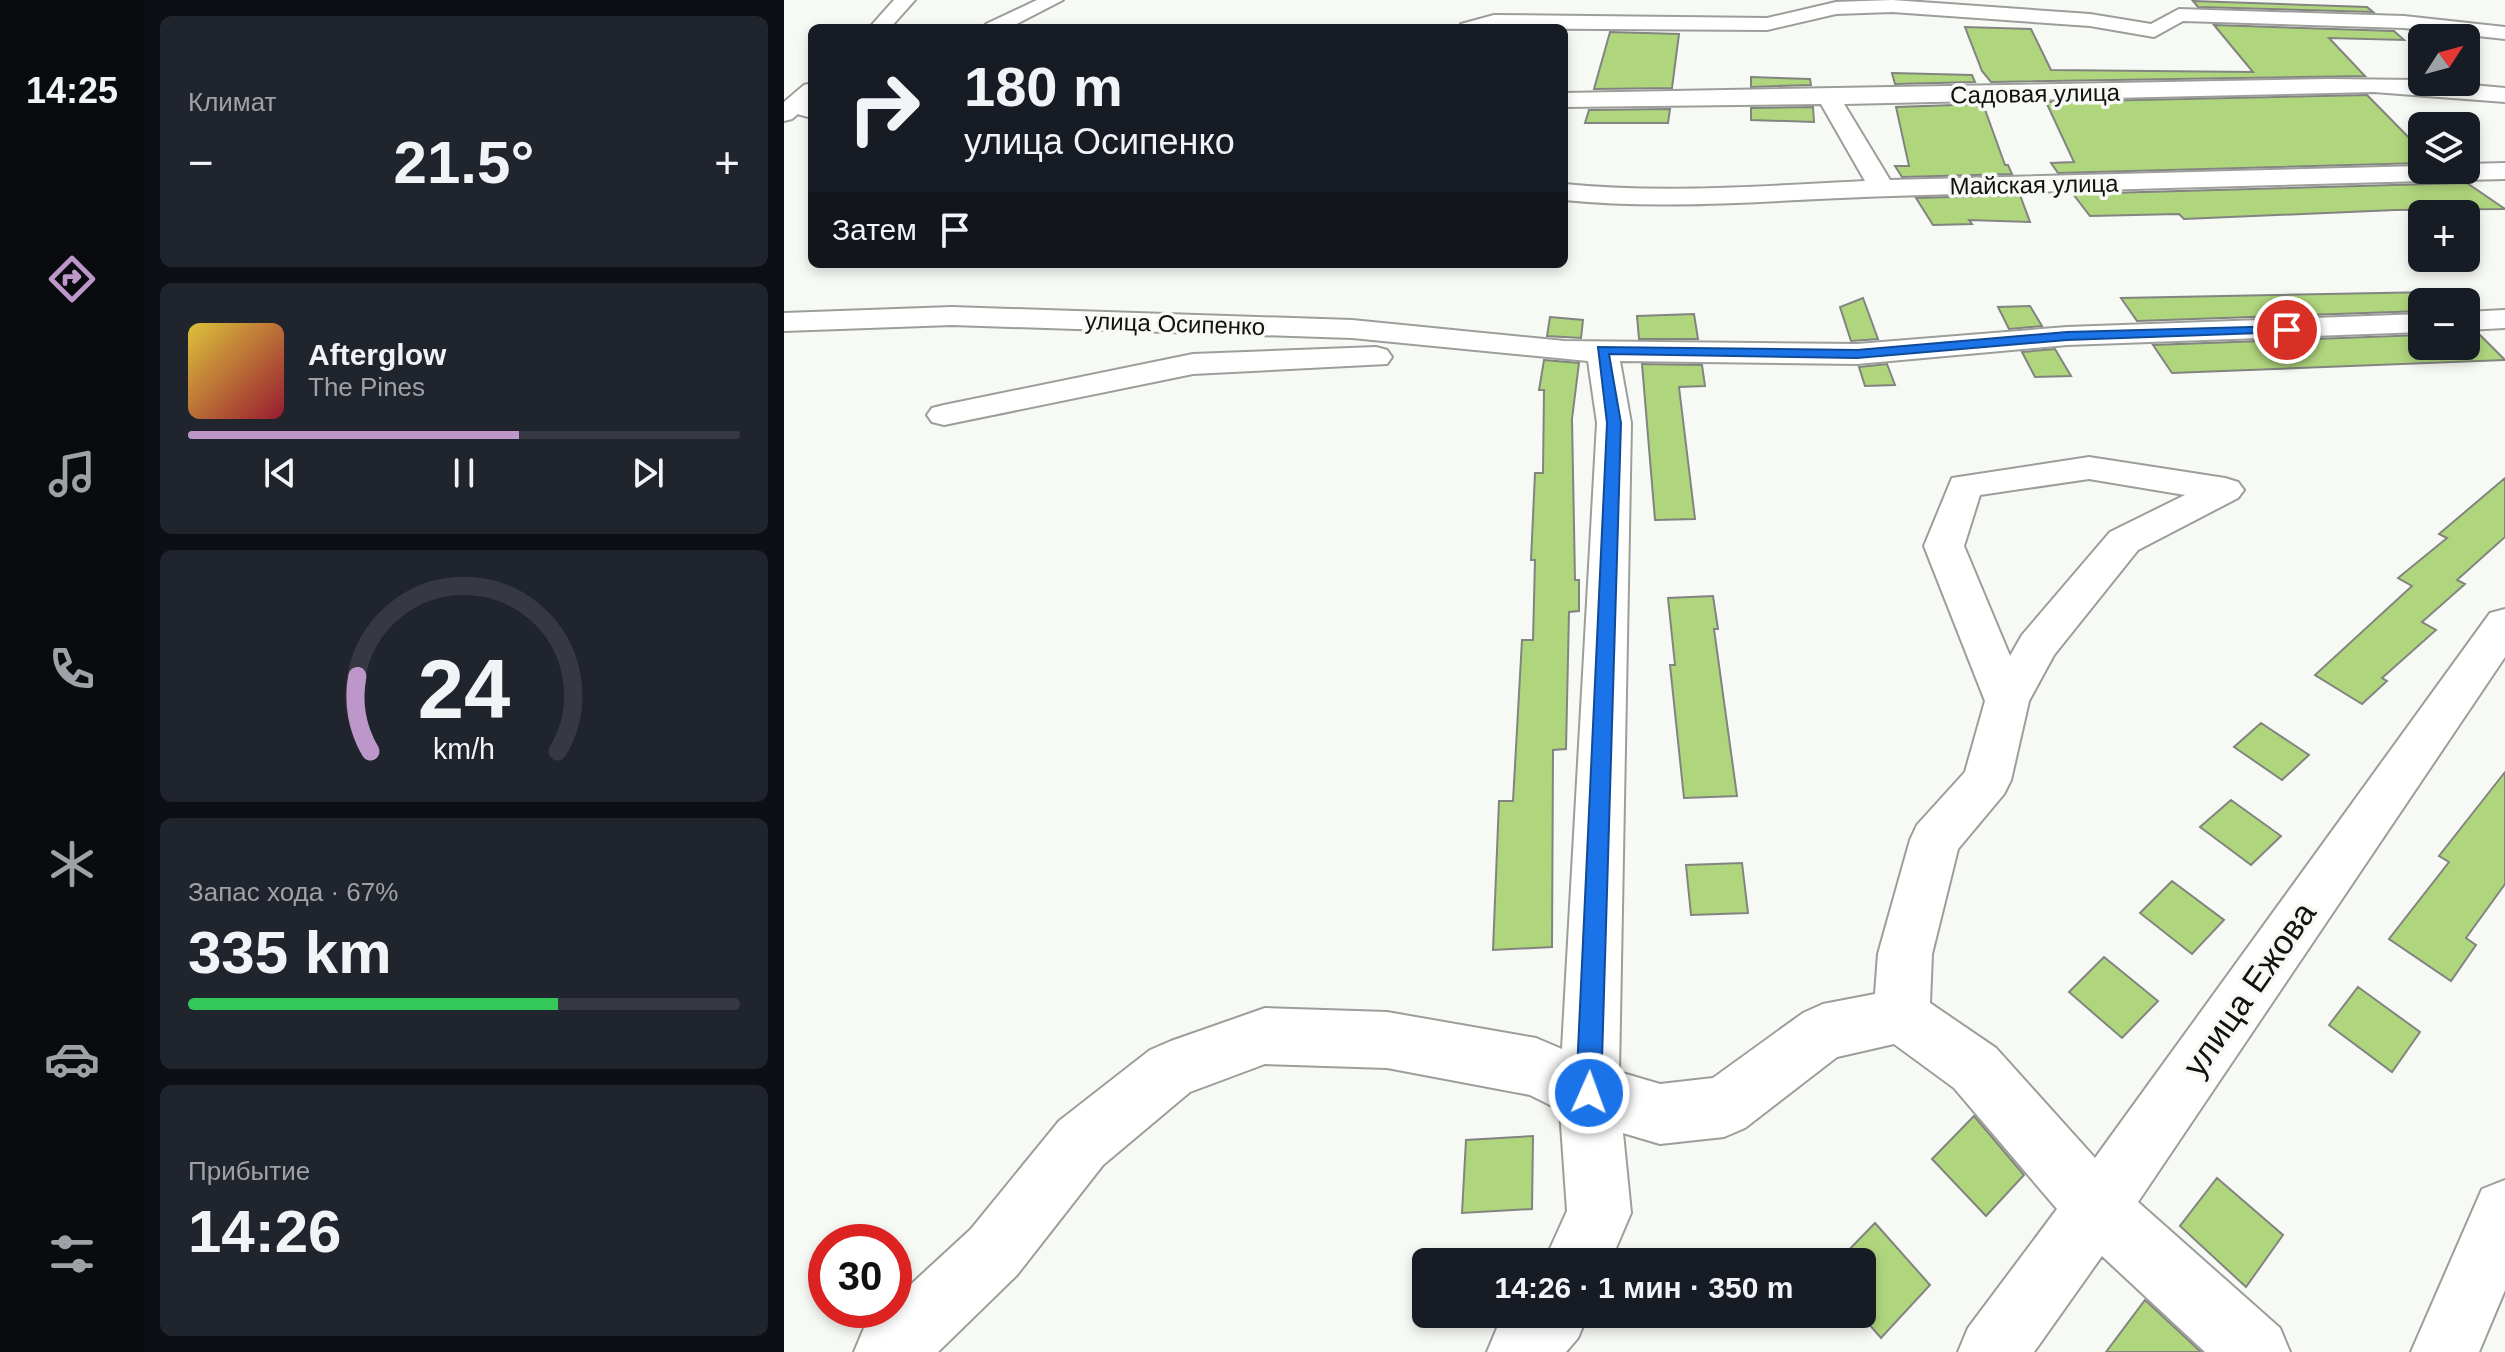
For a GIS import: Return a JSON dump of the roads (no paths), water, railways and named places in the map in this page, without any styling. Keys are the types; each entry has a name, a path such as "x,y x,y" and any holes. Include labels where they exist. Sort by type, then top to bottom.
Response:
{"street":[{"path":"883,24 905,0"},
{"path":"1002,24 1053,0"},
{"path":"1483,24 1494,21 1767,24 1836,8 1950,1 2037,0 2179,15 2404,22 2505,33"},
{"path":"2370,0 2379,9 2404,22"},
{"path":"1892,6 2090,20 2154,31 2179,15"},
{"name":"Садовая улица","path":"1568,100 1830,99 2352,88 2443,89 2505,95"},
{"path":"1830,99 1882,188"},
{"name":"Майская улица","path":"1568,192 1604,196 1723,196 1882,188 2505,171"},
{"name":"улица Осипенко","path":"784,322 952,316 1336,329 1584,350 1857,354 2067,336 2408,324"},
{"path":"2480,320 2505,319"},
{"path":"1583,1248 1599,1213 1589,1093 1614,423 1584,350"},
{"name":"улица Осипенко","path":"944,415 1193,364 1502,357 1584,350"},
{"path":"1901,1016 1905,954 1935,840 1987,780 2007,701 2037,646 2124,541 2225,490 2089,468 1965,486 1944,546 2007,701"},
{"name":"улица Ежова","path":"1992,1352 2097,1208 2505,624"},
{"path":"888,1352 994,1252 1081,1143 1171,1070 1265,1036 1387,1040 1536,1067 1589,1093 1660,1114 1724,1107 1823,1032 1901,1016 1975,1068 2097,1208 2256,1352"},
{"path":"2445,1352 2505,1212"},
{"path":"1521,1352 1542,1328"}]}
